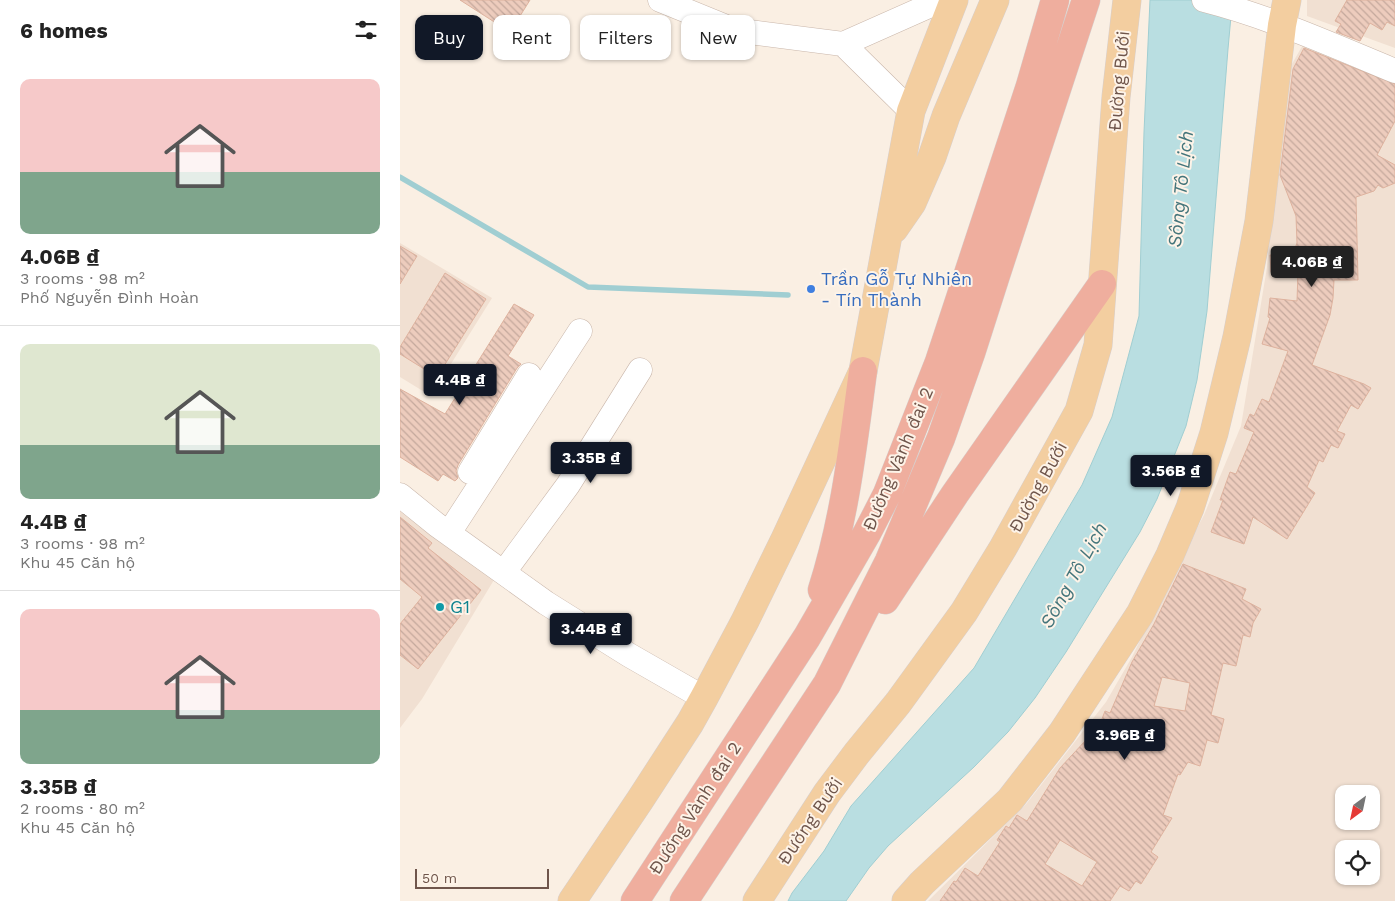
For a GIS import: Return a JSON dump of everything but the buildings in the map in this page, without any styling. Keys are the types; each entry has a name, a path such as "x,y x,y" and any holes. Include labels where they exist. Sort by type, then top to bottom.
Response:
{"highway":[{"name":"Đường Vành đai 2","path":"635,901 807,637 862,542 887,494 935,371 1027,96 1055,0"},
{"name":"Đường Vành đai 2","path":"684,901 827,684 889,561 941,438 972,353 994,278 1086,0"},
{"path":"827,684 903,574 955,494 1102,284"},
{"path":"807,637 840,524 850,470 862,371"}],"main road":[{"path":"572,901 640,800 704,698 745,621 781,547 862,371 911,111 954,0"},
{"path":"886,240 912,203 995,0"},
{"name":"Đường Bưởi","path":"757,901 827,793 904,696 964,612 1003,548 1079,411 1098,345 1116,97 1127,0"},
{"path":"906,901 922,883 1010,800 1062,733 1140,614 1180,532 1190,508 1214,433 1237,337 1259,221 1284,12"}],"street":[{"path":"660,0 734,30 843,44 942,0"},
{"path":"1204,0 1233,8 1284,12 1395,70"},
{"path":"843,44 911,111"},
{"path":"443,529 580,332"},
{"path":"504,572 568,485 640,370"},
{"path":"443,529 529,375"},
{"path":"400,495 443,529 546,604 704,698"}],"shaded area":[{"path":"1307,0 1395,0 1395,48 1307,16"},
{"path":"1308,36 1395,72 1395,901 928,901 1027,803 1106,702 1132,657 1204,515 1241,426 1267,267 1281,83"},
{"path":"400,243 492,298 431,396 400,377"},
{"path":"400,486 503,565 422,699 400,728"}],"water":[{"name":"Sông Tô Lịch","path":"1150,0 1235,0 1231,16 1228,49 1207,311 1197,380 1186,426 1157,499 1140,532 1066,652 1035,698 1008,732 974,767 888,846 869,868 846,901 788,901 824,851 851,806 974,668 1082,485 1112,417 1139,316"}],"waterway":[{"path":"400,177 588,287 788,295"}],"place":[{"name":"Trần Gỗ Tự Nhiên - Tín Thành","path":"811,289"},
{"name":"G1","path":"440,607"}]}
